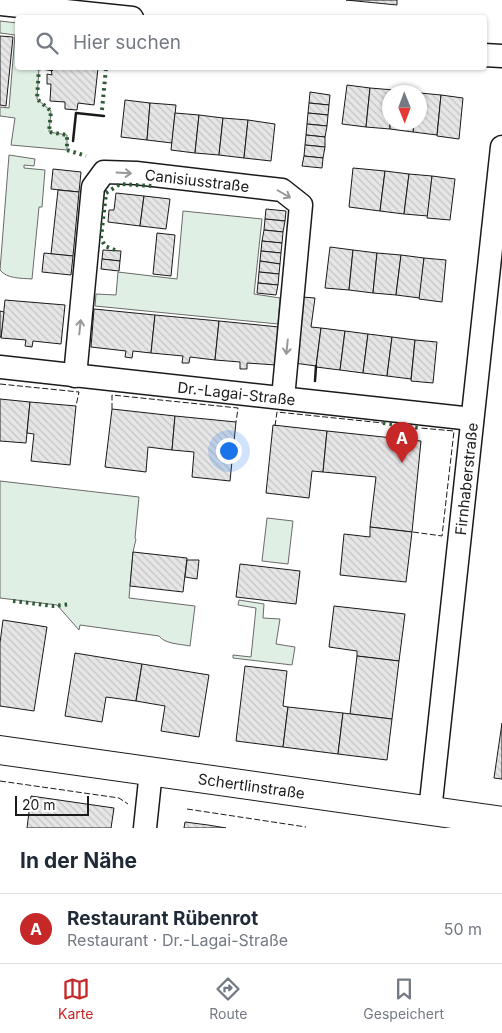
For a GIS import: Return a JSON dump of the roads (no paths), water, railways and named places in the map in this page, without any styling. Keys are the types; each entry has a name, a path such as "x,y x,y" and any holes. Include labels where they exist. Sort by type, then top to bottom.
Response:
{"street":[{"path":"0,4 104,15"},
{"path":"487,55 502,56"},
{"name":"Firnhaberstraße","path":"430,811 502,147"},
{"name":"Canisiusstraße","path":"75,376 93,187 104,172 136,173 282,190 301,206 282,398"},
{"name":"Dr.-Lagai-Straße","path":"0,367 472,419"},
{"name":"Schertlinstraße","path":"0,750 502,821"},
{"path":"145,828 151,771"}],"place":[{"name":"Restaurant Rübenrot","path":"402,463"}]}
